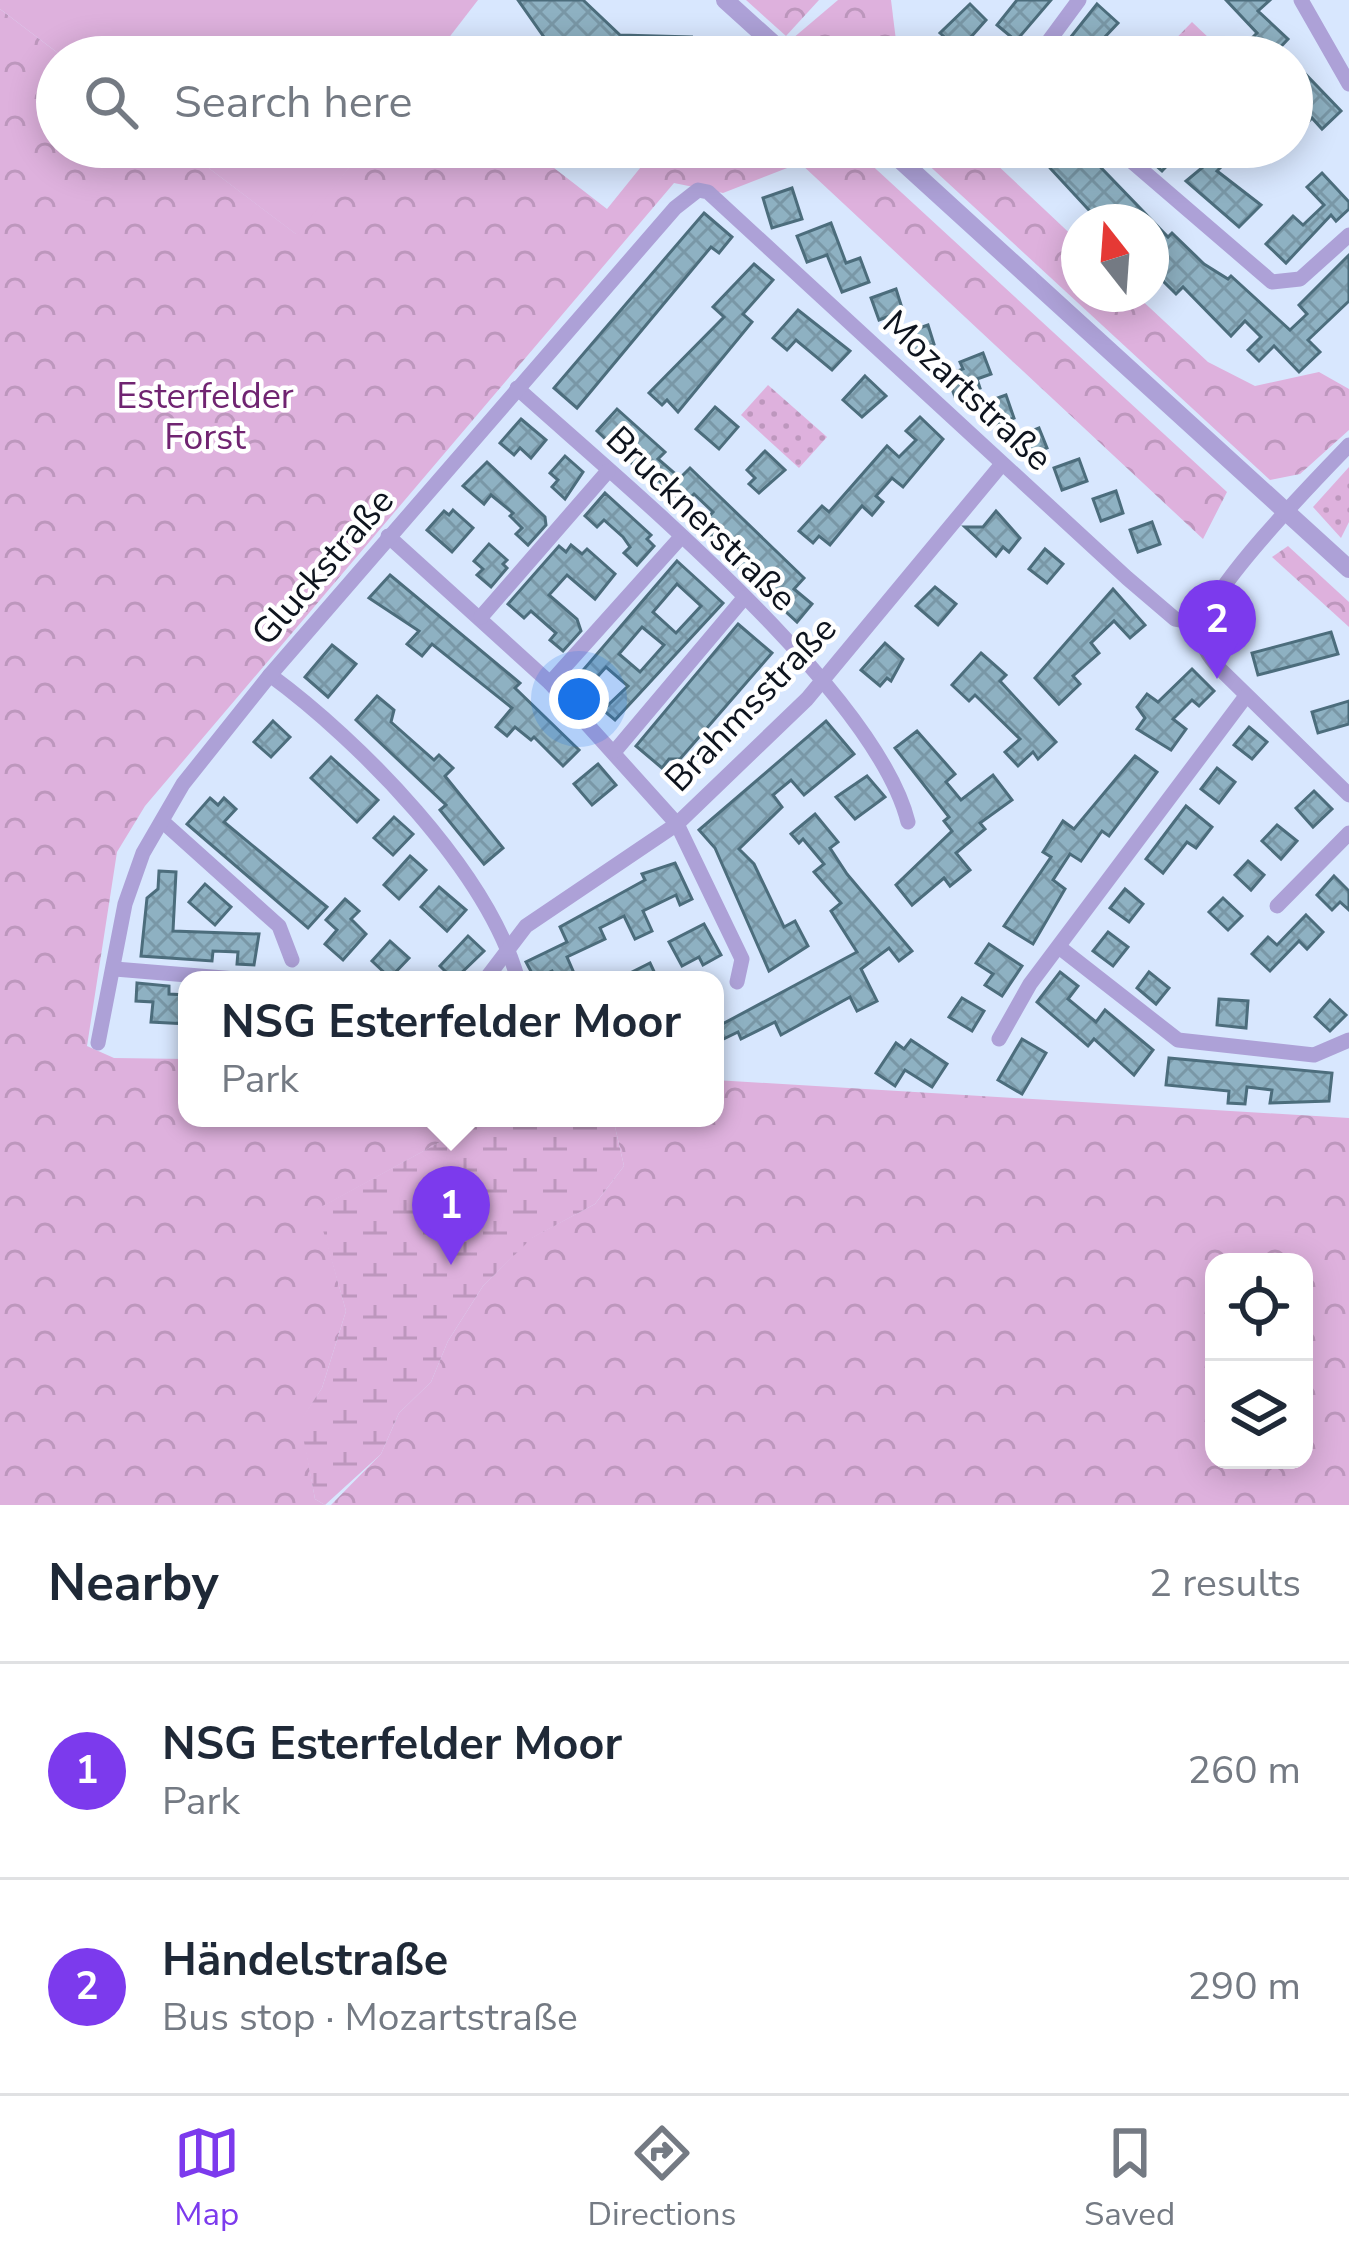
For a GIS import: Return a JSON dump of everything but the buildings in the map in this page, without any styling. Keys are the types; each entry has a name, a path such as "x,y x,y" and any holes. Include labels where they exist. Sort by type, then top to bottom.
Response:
{"street":[{"path":"725,0 765,36"},
{"path":"1052,36 1079,0"},
{"path":"1300,0 1349,84"},
{"path":"909,168 1349,569"},
{"path":"1139,168 1272,282 1300,279 1349,235"},
{"name":"Gluckstraße","path":"98,1042 124,904 143,853 208,748 675,208 698,190"},
{"name":"Mozartstraße","path":"698,190 708,192 1175,619 1203,624"},
{"name":"Brucknerstraße","path":"517,388 744,598 823,680 900,789 908,822"},
{"path":"1349,445 1286,512 1203,624 1204,649 1349,795"},
{"name":"Brahmsstraße","path":"491,971 526,926 677,824 823,680 1002,464"},
{"path":"481,617 608,470"},
{"path":"388,536 550,683 677,824 742,959 737,982"},
{"path":"550,683 680,537"},
{"path":"615,751 744,598"},
{"path":"270,675 392,782 438,838 509,947 516,971"},
{"path":"999,1039 1059,947 1246,696"},
{"path":"163,821 278,926 292,960"},
{"path":"1277,906 1349,833"},
{"path":"1059,947 1178,1040 1314,1055 1349,1040"},
{"path":"115,969 178,974"}],"green space":[{"path":"0,0 478,0 450,36 36,36 0,9"},
{"path":"746,0 819,0 786,36"},
{"path":"838,0 891,0 895,36 796,36"},
{"name":"Esterfelder Forst","path":"0,9 36,36 36,168 209,168 296,234 348,168 554,168 607,209 640,168 787,168 723,193 674,183 145,806 117,852 87,1046 114,1058 178,1059 178,1127 468,1127 318,1209 346,1311 322,1388 301,1421 315,1499 325,1505 0,1505"},
{"path":"1192,22 1207,36 1178,36"},
{"path":"209,168 349,168 297,235"},
{"name":"Esterfelder Forst","path":"805,168 875,168 1227,492 1203,539"},
{"path":"932,168 1000,168 1061,225 1061,287"},
{"path":"1088,312 1154,312 1208,362 1255,386 1319,372 1349,389 1349,430 1300,474 1270,480"},
{"path":"768,385 827,437 799,468 741,415"},
{"path":"1349,467 1349,522 1341,538 1313,507"},
{"path":"1288,546 1349,602 1349,627 1272,557"},
{"path":"724,1081 1349,1118 1349,1505 331,1505 381,1454 399,1413 431,1382 448,1341 483,1286 531,1238 595,1204 624,1166 615,1127 724,1127"},
{"path":"467,1127 615,1127 624,1166 595,1204 532,1238 483,1286 448,1341 431,1382 399,1413 381,1454 325,1505 315,1499 300,1421 322,1388 346,1311 317,1209"}],"place":[{"name":"Händelstraße","path":"1217,679"},
{"name":"NSG Esterfelder Moor","path":"451,1265"}]}
